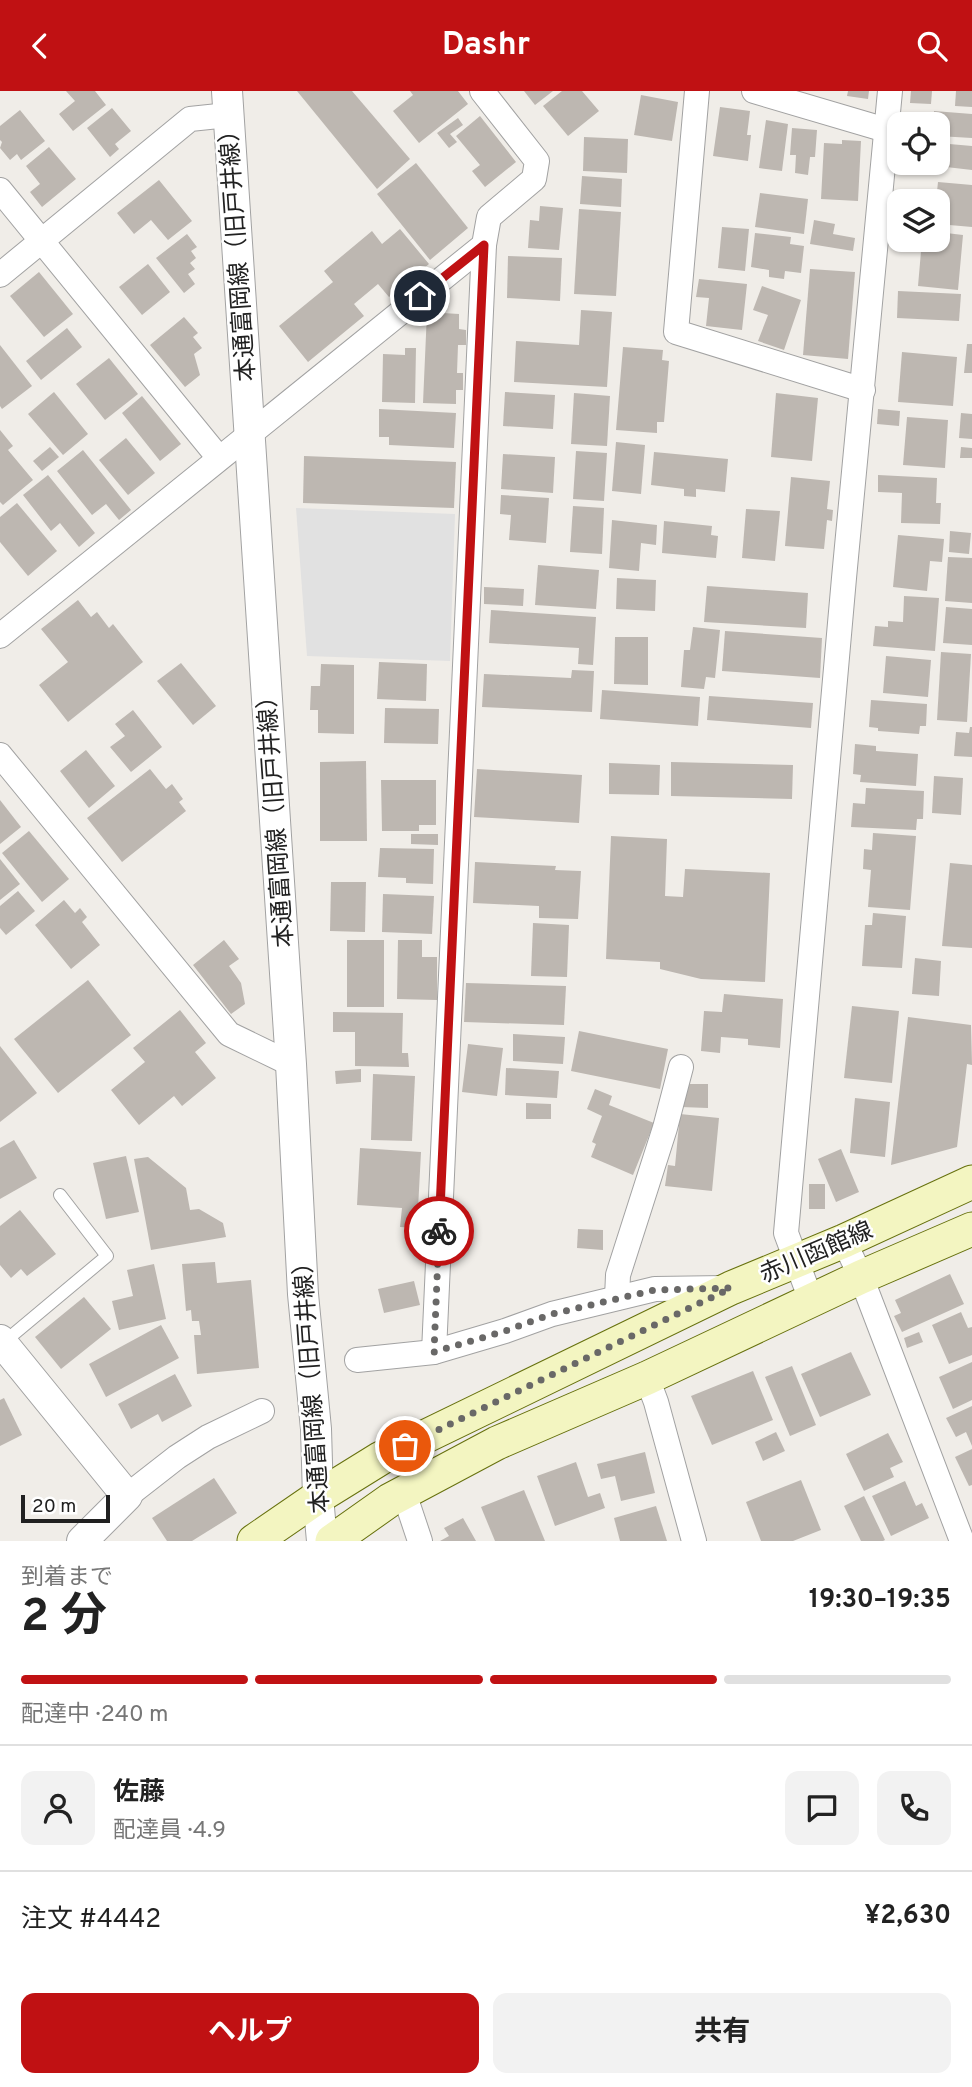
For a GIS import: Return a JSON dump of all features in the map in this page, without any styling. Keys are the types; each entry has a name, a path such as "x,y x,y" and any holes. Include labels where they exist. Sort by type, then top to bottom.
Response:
{"main road":[{"name":"赤川函館線","path":"254,1541 381,1458 731,1288 844,1241 972,1182"},
{"name":"赤川函館線","path":"332,1541 390,1500 497,1443 648,1378 861,1277 972,1229"}],"street":[{"path":"434,1352 484,245 489,217 534,179 537,162 482,91"},
{"path":"697,91 676,332 863,390"},
{"path":"754,91 886,130"},
{"path":"811,1300 786,1233 890,91"},
{"path":"0,275 190,119 228,103"},
{"name":"本通富岡線（旧戸井線）","path":"228,103 291,1064 303,1294 323,1541"},
{"path":"0,190 219,458"},
{"path":"0,636 484,245"},
{"path":"0,755 229,1034 291,1064"},
{"path":"617,1298 618,1275 665,1128 681,1067"},
{"path":"844,1241 861,1277 962,1541"},
{"path":"357,1360 434,1352 552,1314 655,1290 731,1288"},
{"path":"1,1342 127,1496"},
{"path":"648,1378 694,1541"},
{"path":"82,1541 127,1496 177,1457 208,1437 262,1411"},
{"path":"404,1493 420,1541"}],"lane":[{"path":"1,1342 107,1255 60,1195"}],"shaded area":[{"path":"296,508 455,514 450,661 307,656"}],"building":[{"path":"66,91 95,91 106,105 73,131 59,114 75,101"},
{"path":"297,91 352,91 410,159 377,189"},
{"path":"410,91 458,91 468,104 419,143 393,111 413,95"},
{"path":"524,91 553,91 535,105"},
{"path":"562,91 582,91 599,111 568,136 543,106"},
{"path":"848,91 869,91 868,99 847,96"},
{"path":"911,91 932,91 931,104 910,103"},
{"path":"956,91 972,91 972,107 955,106"},
{"path":"641,95 678,102 672,141 634,135"},
{"path":"720,107 750,111 748,161 713,156"},
{"path":"112,108 131,131 115,144 119,149 110,157 87,128"},
{"path":"20,110 45,141 21,160 17,154 10,160 0,148 0,126"},
{"path":"950,112 972,114 972,138 950,137"},
{"path":"480,116 516,162 485,187 472,171 480,165 456,136"},
{"path":"458,118 463,125 450,134 457,142 449,148 437,133"},
{"path":"766,120 788,124 782,171 759,168"},
{"path":"792,128 817,130 815,157 810,157 808,175 795,173 796,155 790,155"},
{"path":"584,137 628,139 627,173 583,171"},
{"path":"842,140 861,141 858,201 821,199 824,143 842,144"},
{"path":"950,144 972,146 972,170 950,167"},
{"path":"49,147 76,179 42,207 30,192 40,184 26,166"},
{"path":"416,163 468,228 430,260 377,194"},
{"path":"582,176 622,179 621,207 580,204"},
{"path":"159,180 192,221 168,240 151,220 134,234 117,213"},
{"path":"938,182 972,185 972,227 950,225 950,189 937,189"},
{"path":"760,193 808,199 804,234 755,227"},
{"path":"540,206 563,208 559,250 528,248 530,220 539,221"},
{"path":"579,209 621,212 616,296 574,294"},
{"path":"814,220 835,224 833,234 855,238 853,251 810,244"},
{"path":"722,227 749,229 745,271 718,268"},
{"path":"400,229 429,264 389,297 378,284 354,304 364,316 308,362 279,326 333,282 324,271 372,231 382,244"},
{"path":"755,233 791,237 790,244 804,246 801,273 785,271 784,279 769,277 769,270 751,267"},
{"path":"950,233 963,235 958,290 918,286 921,252 950,252"},
{"path":"187,234 197,247 191,251 196,258 190,263 195,269 188,274 195,284 184,293 156,258"},
{"path":"508,256 562,258 560,301 507,298"},
{"path":"148,264 170,292 142,315 119,287"},
{"path":"810,269 855,272 848,359 803,355"},
{"path":"39,272 73,314 44,337 10,296"},
{"path":"699,279 747,284 742,330 706,326 709,298 696,297"},
{"path":"762,286 801,300 784,350 758,341 768,315 753,310"},
{"path":"898,291 961,294 959,321 897,318"},
{"path":"581,310 612,312 607,387 514,382 516,341 579,345"},
{"path":"427,312 459,314 459,329 466,330 466,345 458,345 457,373 463,373 463,390 456,390 456,404 423,403"},
{"path":"184,317 198,333 193,337 202,348 194,354 200,375 185,387 150,345"},
{"path":"67,328 82,347 41,380 26,361"},
{"path":"967,344 972,344 972,373 964,373"},
{"path":"0,345 32,386 2,409 0,406"},
{"path":"623,347 663,350 662,360 669,361 664,422 657,422 657,433 616,430"},
{"path":"405,348 416,348 415,403 382,402 383,354 405,355"},
{"path":"902,352 957,357 953,406 898,402"},
{"path":"109,358 138,394 105,420 76,384"},
{"path":"54,392 88,434 63,455 28,414"},
{"path":"505,392 555,395 553,429 503,426"},
{"path":"574,393 610,396 607,446 571,444"},
{"path":"776,393 818,398 812,461 771,457"},
{"path":"142,396 181,444 160,461 122,413"},
{"path":"379,409 456,413 454,448 389,445 389,437 379,437"},
{"path":"878,409 900,411 899,426 877,424"},
{"path":"961,413 972,414 972,439 959,438"},
{"path":"907,417 948,420 945,468 903,465"},
{"path":"0,430 13,446 8,450 33,480 3,505 0,502"},
{"path":"126,438 155,473 128,495 99,460"},
{"path":"616,442 645,445 641,494 612,491"},
{"path":"50,447 59,457 42,471 33,461"},
{"path":"961,447 972,448 972,458 960,458"},
{"path":"83,450 131,510 119,520 106,504 92,515 57,471"},
{"path":"576,451 607,453 604,501 573,499"},
{"path":"654,452 728,459 725,492 696,489 696,497 684,496 684,489 651,485"},
{"path":"503,454 555,457 553,493 501,489"},
{"path":"304,456 456,462 454,508 303,503"},
{"path":"48,475 95,533 79,547 60,523 51,531 23,495"},
{"path":"878,475 937,478 936,503 941,503 940,524 901,523 902,493 878,492"},
{"path":"791,477 830,481 827,509 833,510 832,521 827,520 824,549 785,546"},
{"path":"501,495 549,498 546,543 509,540 511,515 500,514"},
{"path":"17,503 57,551 28,576 0,542 0,517"},
{"path":"573,506 604,508 602,554 570,552"},
{"path":"746,509 780,511 775,561 742,558"},
{"path":"612,520 657,525 656,545 641,543 639,571 609,568"},
{"path":"664,521 712,526 711,535 718,536 716,558 662,553"},
{"path":"950,531 971,533 969,554 949,552"},
{"path":"898,535 944,539 942,562 930,561 927,591 893,587"},
{"path":"948,557 972,558 972,603 945,601"},
{"path":"538,565 599,570 596,609 535,605"},
{"path":"617,578 656,580 655,611 616,609"},
{"path":"707,586 808,593 806,628 704,622"},
{"path":"484,587 524,589 523,606 484,604"},
{"path":"904,596 939,598 935,651 873,646 875,626 888,627 888,621 903,622"},
{"path":"78,600 91,617 97,612 109,628 113,624 143,662 68,722 39,685 68,662 41,629"},
{"path":"946,607 972,609 972,645 943,643"},
{"path":"491,610 596,617 593,665 578,664 579,648 489,643"},
{"path":"693,627 720,630 715,678 706,677 704,689 681,687 684,650 690,650"},
{"path":"725,631 822,638 820,678 722,671"},
{"path":"615,637 648,637 648,685 614,684"},
{"path":"941,652 971,654 967,722 937,720"},
{"path":"886,656 931,660 928,697 883,693"},
{"path":"379,662 427,664 426,701 377,699"},
{"path":"181,663 216,706 193,725 157,681"},
{"path":"321,664 354,665 354,734 318,733 318,710 310,710 311,686 320,686"},
{"path":"572,670 594,671 592,712 482,707 484,674 571,678"},
{"path":"602,690 700,697 698,726 600,719"},
{"path":"709,696 813,703 811,728 707,720"},
{"path":"871,700 927,704 926,726 920,726 919,734 878,731 878,728 869,727"},
{"path":"385,708 439,709 438,744 384,743"},
{"path":"133,710 162,747 131,772 110,747 125,736 115,724"},
{"path":"970,727 972,757 954,756 956,732 969,733"},
{"path":"855,744 876,746 876,751 918,754 916,786 860,782 861,775 853,774"},
{"path":"86,750 115,786 89,808 60,771"},
{"path":"366,761 367,841 320,841 320,762"},
{"path":"671,762 793,765 792,799 671,796"},
{"path":"609,763 660,765 659,795 609,794"},
{"path":"150,769 166,789 172,784 183,799 179,802 186,811 122,862 87,818"},
{"path":"477,769 582,775 579,823 474,817"},
{"path":"934,776 963,778 961,815 932,813"},
{"path":"381,780 436,780 436,825 419,825 419,831 382,831"},
{"path":"866,788 924,791 923,819 917,819 916,830 851,827 853,803 865,804"},
{"path":"0,800 21,827 0,844"},
{"path":"29,831 69,879 42,902 2,853"},
{"path":"873,833 916,836 910,910 868,907 871,870 863,869 864,849 872,850"},
{"path":"411,834 438,834 438,845 411,844"},
{"path":"611,836 667,839 665,896 683,897 685,869 770,873 765,982 701,979 660,969 660,962 606,959"},
{"path":"380,848 434,849 433,884 406,883 406,878 378,877"},
{"path":"0,859 20,884 0,900"},
{"path":"475,862 556,866 555,870 581,871 578,919 539,918 539,906 473,903"},
{"path":"950,863 972,865 972,948 942,946"},
{"path":"331,882 366,882 365,932 330,931"},
{"path":"18,891 35,911 6,935 0,928 0,906"},
{"path":"383,894 434,896 432,934 382,932"},
{"path":"64,900 75,913 80,908 87,917 82,922 100,945 71,969 35,925"},
{"path":"873,913 906,916 902,968 862,966 865,925 872,925"},
{"path":"533,923 569,925 567,977 531,976"},
{"path":"224,940 239,959 229,966 241,983 245,1004 231,1014 193,965"},
{"path":"347,940 384,940 384,1007 347,1007"},
{"path":"398,940 422,940 422,957 437,957 437,1000 397,999"},
{"path":"915,958 941,961 939,996 912,994"},
{"path":"88,980 131,1035 58,1093 14,1039"},
{"path":"466,983 566,986 564,1025 464,1022"},
{"path":"724,994 783,999 780,1048 748,1045 748,1039 721,1037 720,1053 701,1051 704,1011 722,1012"},
{"path":"852,1006 899,1011 892,1083 844,1078"},
{"path":"180,1010 206,1043 195,1052 216,1078 182,1106 174,1096 139,1125 111,1090 145,1062 133,1048"},
{"path":"333,1012 403,1013 402,1053 408,1053 409,1067 355,1066 355,1032 333,1032"},
{"path":"908,1017 971,1025 972,1065 967,1064 957,1147 891,1165"},
{"path":"579,1031 668,1049 660,1089 571,1071"},
{"path":"513,1034 565,1037 563,1064 513,1061"},
{"path":"468,1044 503,1048 497,1096 462,1092"},
{"path":"0,1046 37,1093 0,1122"},
{"path":"506,1068 559,1071 557,1098 505,1095"},
{"path":"361,1069 361,1082 336,1084 335,1071"},
{"path":"373,1074 415,1076 412,1141 371,1140"},
{"path":"682,1084 708,1084 708,1108 681,1107"},
{"path":"595,1089 612,1096 609,1105 654,1123 633,1175 591,1157 596,1144 592,1142 602,1116 587,1109"},
{"path":"855,1098 890,1102 885,1157 850,1153"},
{"path":"526,1103 551,1104 551,1119 526,1119"},
{"path":"680,1114 719,1118 712,1191 665,1186 668,1165 675,1166"},
{"path":"14,1140 37,1178 0,1199 0,1148"},
{"path":"360,1148 421,1152 417,1228 400,1227 402,1208 357,1205"},
{"path":"841,1149 859,1192 836,1202 818,1159"},
{"path":"126,1156 139,1212 106,1219 93,1163"},
{"path":"148,1157 186,1188 190,1210 199,1209 223,1223 226,1237 151,1250 134,1159"},
{"path":"809,1184 825,1184 825,1209 809,1209"},
{"path":"20,1210 56,1254 27,1276 21,1269 11,1278 0,1265 0,1226"},
{"path":"578,1229 603,1230 603,1250 577,1248"},
{"path":"215,1262 217,1283 251,1280 259,1368 197,1374 194,1335 201,1335 199,1321 192,1321 191,1310 186,1311 182,1264"},
{"path":"154,1264 166,1319 119,1330 112,1301 133,1296 127,1270"},
{"path":"950,1274 964,1304 902,1332 894,1316 901,1313 895,1300"},
{"path":"414,1281 420,1305 384,1313 378,1289"},
{"path":"84,1297 111,1329 61,1369 35,1337"},
{"path":"961,1312 968,1328 972,1327 972,1355 949,1364 932,1325"},
{"path":"161,1325 179,1358 106,1397 89,1364"},
{"path":"919,1332 923,1342 907,1348 904,1338"},
{"path":"851,1352 871,1395 820,1417 801,1374"},
{"path":"972,1362 972,1400 953,1409 939,1377"},
{"path":"792,1366 816,1425 790,1436 765,1377"},
{"path":"753,1371 773,1420 712,1445 691,1396"},
{"path":"175,1374 192,1406 162,1422 158,1414 131,1429 118,1404"},
{"path":"4,1398 22,1435 0,1446 0,1400"},
{"path":"972,1406 972,1446 966,1432 956,1437 946,1418"},
{"path":"776,1432 785,1451 763,1461 755,1442"},
{"path":"888,1433 903,1462 890,1468 894,1477 864,1491 846,1454"},
{"path":"972,1449 972,1485 969,1486 955,1457"},
{"path":"645,1452 655,1493 621,1501 615,1476 601,1479 597,1464"},
{"path":"576,1462 588,1497 600,1493 605,1508 555,1526 537,1476"},
{"path":"214,1478 237,1513 192,1541 167,1541 152,1518"},
{"path":"801,1480 821,1530 793,1541 761,1541 746,1502"},
{"path":"905,1481 916,1506 922,1503 929,1518 891,1536 872,1496"},
{"path":"524,1490 545,1541 495,1541 481,1507"},
{"path":"864,1496 885,1540 883,1541 861,1541 844,1506"},
{"path":"656,1506 667,1541 620,1541 614,1518"},
{"path":"463,1518 476,1541 440,1541 449,1536 444,1528"}],"way so far":[{"path":"405,1446 731,1288 655,1290 617,1298 552,1314 434,1352 439,1231"}],"route":[{"path":"420,296 484,245 439,1231"}]}
